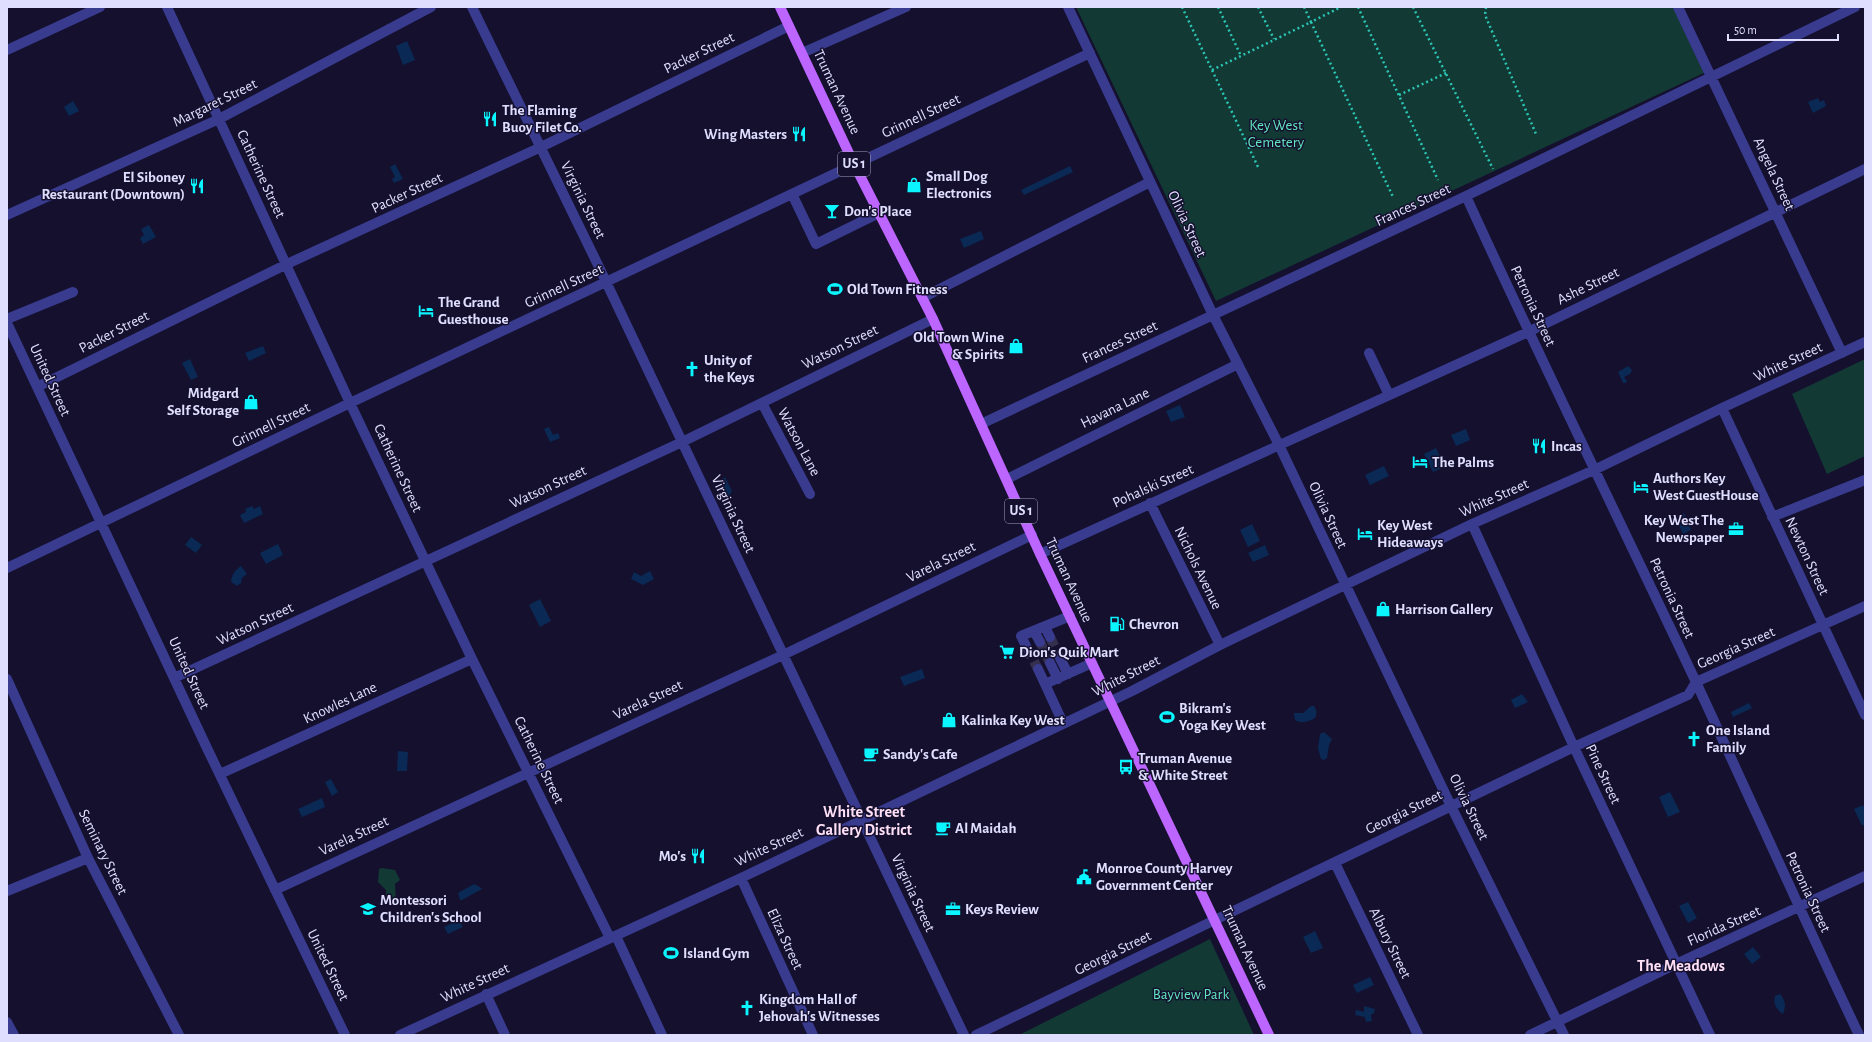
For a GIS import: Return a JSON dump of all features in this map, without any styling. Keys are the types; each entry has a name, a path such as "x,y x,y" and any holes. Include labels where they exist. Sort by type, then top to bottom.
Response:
{"main road":[{"name":"Truman Avenue","path":"780,7 854,164 933,319 1040,554 1269,1035"}],"street":[{"path":"7,50 100,7"},
{"name":"Catherine Street","path":"167,7 350,403 472,659 662,1035"},
{"name":"Margaret Street","path":"7,216 219,119 431,7"},
{"name":"Virginia Street","path":"472,7 607,283 964,1035"},
{"path":"802,53 906,7"},
{"name":"Olivia Street","path":"1068,7 1213,314 1279,445 1451,806 1564,1035"},
{"name":"Angela Street","path":"1678,7 1842,353"},
{"name":"Frances Street","path":"981,424 1498,181 1855,7"},
{"name":"Packer Street","path":"37,387 287,264 541,147 789,26"},
{"name":"Grinnell Street","path":"7,568 102,524 350,403 607,283 854,164 1090,53"},
{"name":"Ashe Street","path":"1279,445 1528,332 1865,169"},
{"path":"922,298 1150,182"},
{"path":"792,194 816,244 879,213"},
{"name":"Petronia Street","path":"1466,196 1528,332 1696,682 1799,908 1859,1035"},
{"path":"7,319 73,292"},
{"name":"Watson Street","path":"174,678 425,560 682,442 933,319"},
{"name":"United Street","path":"7,323 174,678 345,1035"},
{"name":"White Street","path":"400,1035 486,994 741,878 1110,702 1220,645 1346,586 1472,524 1594,470 1722,408 1865,342"},
{"path":"1369,352 1389,395"},
{"name":"Havana Lane","path":"1007,479 1238,364"},
{"name":"Watson Lane","path":"762,403 810,494"},
{"name":"Newton Street","path":"1722,408 1865,715"},
{"name":"Pohalski Street","path":"1040,554 1279,445"},
{"path":"1772,517 1865,480"},
{"name":"Nichols Avenue","path":"1150,503 1220,645"},
{"name":"Pine Street","path":"1472,524 1574,747 1710,1035"},
{"name":"Varela Street","path":"275,890 783,655 1032,535"},
{"name":"Georgia Street","path":"976,1035 1574,747 1688,696 1696,682 1865,606"},
{"path":"1027,648 1021,636 1070,616"},
{"path":"1045,626 1050,637"},
{"path":"1034,631 1040,642"},
{"path":"1060,658 1068,674"},
{"name":"Knowles Lane","path":"220,774 472,659"},
{"path":"1050,663 1058,678"},
{"path":"1045,684 1092,663"},
{"path":"1038,669 1064,723"},
{"name":"Seminary Street","path":"7,679 88,858 179,1035"},
{"path":"7,891 88,858"},
{"name":"Albury Street","path":"1335,863 1418,1035"},
{"name":"Florida Street","path":"1530,1035 1676,964 1865,876"},
{"name":"Eliza Street","path":"741,878 813,1035"},
{"path":"486,994 505,1035"},
{"path":"7,1022 14,1035"}],"path":[{"path":"1182,7 1259,169"},
{"path":"1218,7 1241,56"},
{"path":"1258,7 1274,40"},
{"path":"1304,7 1393,197"},
{"path":"1212,70 1341,7"},
{"path":"1358,7 1438,180"},
{"path":"1413,7 1498,181"},
{"path":"1486,7 1484,15 1536,134"},
{"path":"1399,95 1446,73"}],"green space":[{"name":"Key West Cemetery","path":"1076,7 1673,7 1704,73 1216,301"},
{"path":"1865,359 1865,456 1827,474 1792,394"},
{"path":"379,869 395,870 400,880 395,884 396,901 394,904 390,905 386,903 386,890 378,882"},
{"name":"Bayview Park","path":"1210,939 1254,1035 1019,1035"}],"water":[{"path":"407,41 415,60 403,65 396,46"},
{"path":"1818,98 1820,102 1824,100 1826,106 1813,113 1808,102"},
{"path":"73,101 79,111 69,116 64,107"},
{"path":"395,164 403,179 394,183 392,179 395,177 390,167"},
{"path":"1070,166 1073,172 1024,195 1021,190"},
{"path":"149,225 156,237 143,244 140,238 144,235 141,229"},
{"path":"981,231 984,239 964,248 960,239"},
{"path":"263,346 266,353 249,361 245,353"},
{"path":"190,359 198,377 191,380 182,363"},
{"path":"1628,366 1632,370 1630,374 1624,377 1627,381 1626,383 1623,383 1618,372"},
{"path":"1180,405 1185,417 1171,422 1166,411"},
{"path":"549,427 553,435 558,433 560,438 550,442 544,429"},
{"path":"1466,429 1470,440 1456,446 1451,435"},
{"path":"1436,448 1445,467 1433,472 1424,454"},
{"path":"1384,466 1389,476 1370,485 1365,475"},
{"path":"725,477 732,491 728,498 719,481"},
{"path":"252,506 254,509 260,506 263,514 244,523 240,515 246,512 245,509"},
{"path":"1684,513 1691,530 1683,534 1675,517"},
{"path":"1252,524 1260,541 1248,547 1240,530"},
{"path":"191,537 202,545 196,553 185,545"},
{"path":"278,544 283,555 266,564 260,553"},
{"path":"1265,545 1269,555 1253,562 1248,553"},
{"path":"241,566 247,574 242,578 241,583 237,586 231,582 231,579 234,572"},
{"path":"650,571 654,579 643,585 631,579 634,572 641,576"},
{"path":"540,599 551,621 540,627 529,605"},
{"path":"922,669 925,678 904,686 900,677"},
{"path":"1522,694 1528,702 1515,708 1511,700"},
{"path":"1749,703 1752,708 1733,717 1731,712"},
{"path":"1311,706 1314,706 1316,710 1315,718 1305,722 1295,720 1294,713 1303,713"},
{"path":"1324,732 1332,739 1329,745 1327,758 1324,760 1321,759 1318,748 1320,734"},
{"path":"398,751 408,752 407,771 397,771"},
{"path":"331,779 338,792 332,796 325,782"},
{"path":"1670,792 1680,812 1668,817 1659,797"},
{"path":"322,798 325,807 302,817 298,809"},
{"path":"1863,805 1865,810 1865,824 1862,826 1854,809"},
{"path":"474,884 482,889 460,900 458,893"},
{"path":"1688,902 1697,918 1688,923 1679,906"},
{"path":"459,920 463,927 448,934 444,927"},
{"path":"1315,931 1323,948 1311,953 1303,937"},
{"path":"1753,947 1761,957 1752,964 1744,954"},
{"path":"1370,977 1374,985 1357,993 1353,985"},
{"path":"1780,994 1785,1004 1783,1014 1777,1008 1774,1001 1775,996"},
{"path":"1364,1006 1375,1009 1374,1013 1371,1015 1372,1021 1366,1022 1365,1017 1355,1015 1356,1010 1364,1012"}],"tunnel":[{"path":"1050,637 1060,658"},
{"path":"1040,642 1050,663"},
{"path":"1027,648 1038,669"}],"place":[{"name":"The Flaming Buoy Filet Co.","path":"490,119"},
{"name":"Wing Masters","path":"799,134"},
{"name":"Small Dog Electronics","path":"914,185"},
{"name":"El Siboney Restaurant (Downtown)","path":"197,186"},
{"name":"Don's Place","path":"832,211"},
{"name":"Old Town Fitness","path":"835,289"},
{"name":"The Grand Guesthouse","path":"426,311"},
{"name":"Old Town Wine & Spirits","path":"1016,346"},
{"name":"Unity of the Keys","path":"692,369"},
{"name":"Midgard Self Storage","path":"251,402"},
{"name":"Incas","path":"1539,446"},
{"name":"The Palms","path":"1420,462"},
{"name":"Authors Key West GuestHouse","path":"1641,487"},
{"name":"Key West The Newspaper","path":"1736,529"},
{"name":"Key West Hideaways","path":"1365,534"},
{"name":"Harrison Gallery","path":"1383,609"},
{"name":"Chevron","path":"1117,624"},
{"name":"Dion's Quik Mart","path":"1007,652"},
{"name":"Bikram's Yoga Key West","path":"1167,717"},
{"name":"Kalinka Key West","path":"949,720"},
{"name":"One Island Family","path":"1694,739"},
{"name":"Sandy's Cafe","path":"871,754"},
{"name":"Truman Avenue & White Street","path":"1126,767"},
{"name":"Al Maidah","path":"943,828"},
{"name":"Mo's","path":"698,856"},
{"name":"Monroe County Harvey Government Center","path":"1084,877"},
{"name":"Montessori Children's School","path":"368,909"},
{"name":"Keys Review","path":"953,909"},
{"name":"Island Gym","path":"671,953"},
{"name":"Kingdom Hall of Jehovah's Witnesses","path":"747,1008"}],"district":[{"name":"White Street Gallery District","path":"864,821"},
{"name":"The Meadows","path":"1681,966"}]}
